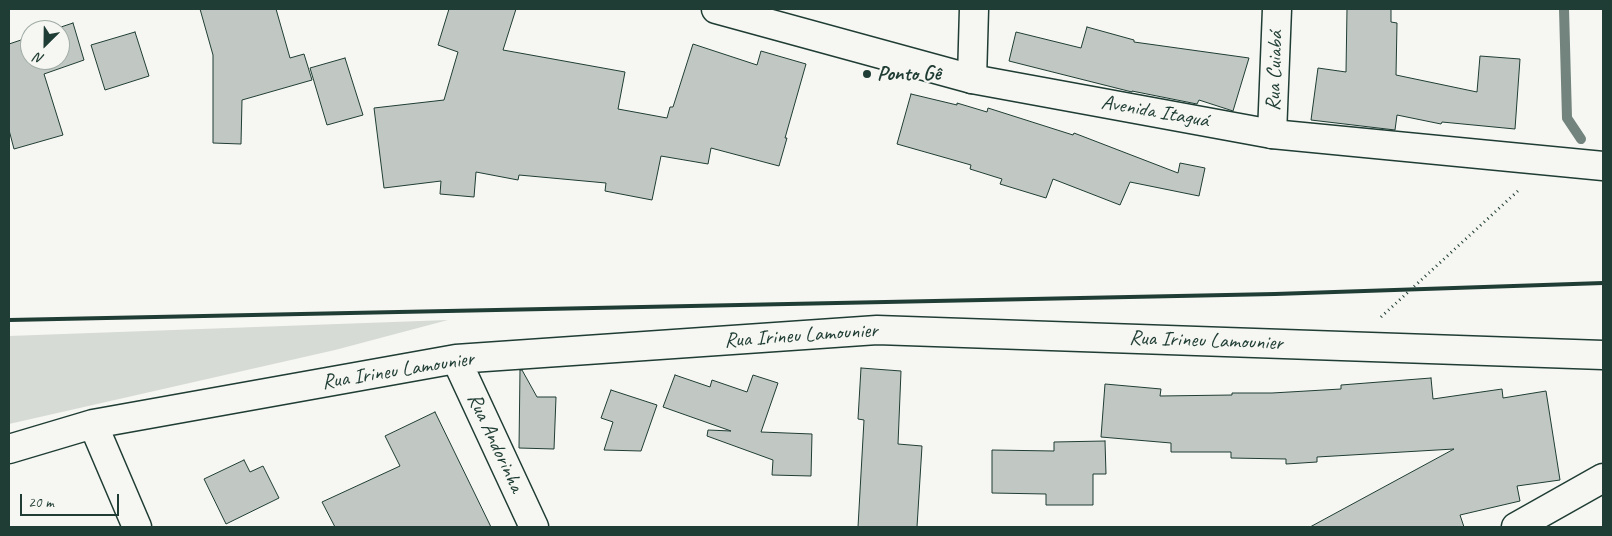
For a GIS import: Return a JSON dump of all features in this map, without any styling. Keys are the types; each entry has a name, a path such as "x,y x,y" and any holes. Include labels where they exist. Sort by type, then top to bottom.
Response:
{"street":[{"name":"Avenida Itaguá","path":"716,9 972,78 1272,134 1603,166"},
{"path":"972,78 974,9"},
{"name":"Rua Cuiabá","path":"1272,134 1277,9"},
{"name":"Rua Irineu Lamounier","path":"9,449 93,424 456,359 877,330 1603,355"},
{"name":"Rua Andorinha","path":"456,359 534,527"},
{"path":"93,424 137,527"},
{"path":"1516,527 1603,478"}],"path":[{"path":"1350,346 1550,161"}],"shaded area":[{"path":"448,320 335,350 9,424 9,336"}],"building":[{"path":"200,9 276,9 290,58 304,54 312,80 242,100 241,144 213,143 213,55"},
{"path":"449,9 516,9 503,50 625,72 618,109 667,118 670,107 673,107 693,44 757,65 761,51 806,64 779,166 711,148 708,164 661,156 652,200 605,191 606,183 519,175 518,180 476,172 474,197 440,194 441,181 384,188 374,108 444,100 458,52 438,45"},
{"path":"1347,9 1391,9 1391,22 1397,23 1396,75 1477,92 1480,56 1520,59 1515,129 1442,122 1441,124 1397,115 1395,130 1311,120 1318,68 1346,72"},
{"path":"73,23 84,60 70,65 70,24"},
{"path":"1087,27 1134,40 1134,42 1249,58 1233,111 1199,100 1197,104 1132,92 1009,61 1016,32 1081,48"},
{"path":"135,32 149,76 105,90 91,45"},
{"path":"20,40 20,70 55,70 44,74 63,135 14,149 9,130 9,44"},
{"path":"345,58 363,115 327,125 310,68"},
{"path":"911,94 957,105 957,103 987,112 988,108 1073,135 1074,133 1178,173 1180,163 1205,168 1199,196 1130,182 1120,205 1053,179 1046,198 1000,184 1002,179 970,169 971,165 897,144"},
{"path":"861,368 901,371 898,444 922,446 917,527 858,527 864,420 858,419"},
{"path":"520,370 522,370 537,397 556,397 554,449 519,448"},
{"path":"675,375 710,387 712,380 747,392 753,375 778,383 761,432 812,434 811,476 772,475 773,460 707,436 708,430 731,431 663,407"},
{"path":"1431,378 1433,399 1502,389 1503,398 1546,391 1560,480 1517,486 1520,501 1460,515 1464,527 1310,527 1454,449 1317,457 1317,462 1286,464 1286,459 1231,458 1231,452 1171,452 1171,443 1101,437 1105,384 1161,389 1160,396 1232,395 1232,393 1341,389 1341,385"},
{"path":"611,390 657,405 641,451 604,450 613,422 601,418"},
{"path":"435,412 491,527 335,527 322,502 400,466 385,436"},
{"path":"1105,441 1106,474 1093,474 1093,505 1046,505 1046,494 992,493 992,450 1054,451 1054,442"},
{"path":"244,460 250,472 263,466 279,498 226,524 204,479"}],"waterway":[{"path":"1564,9 1567,118 1581,139"}],"railway":[{"path":"9,320 1275,294 1603,283"}],"place":[{"name":"Ponto Gê","path":"867,74"}]}
